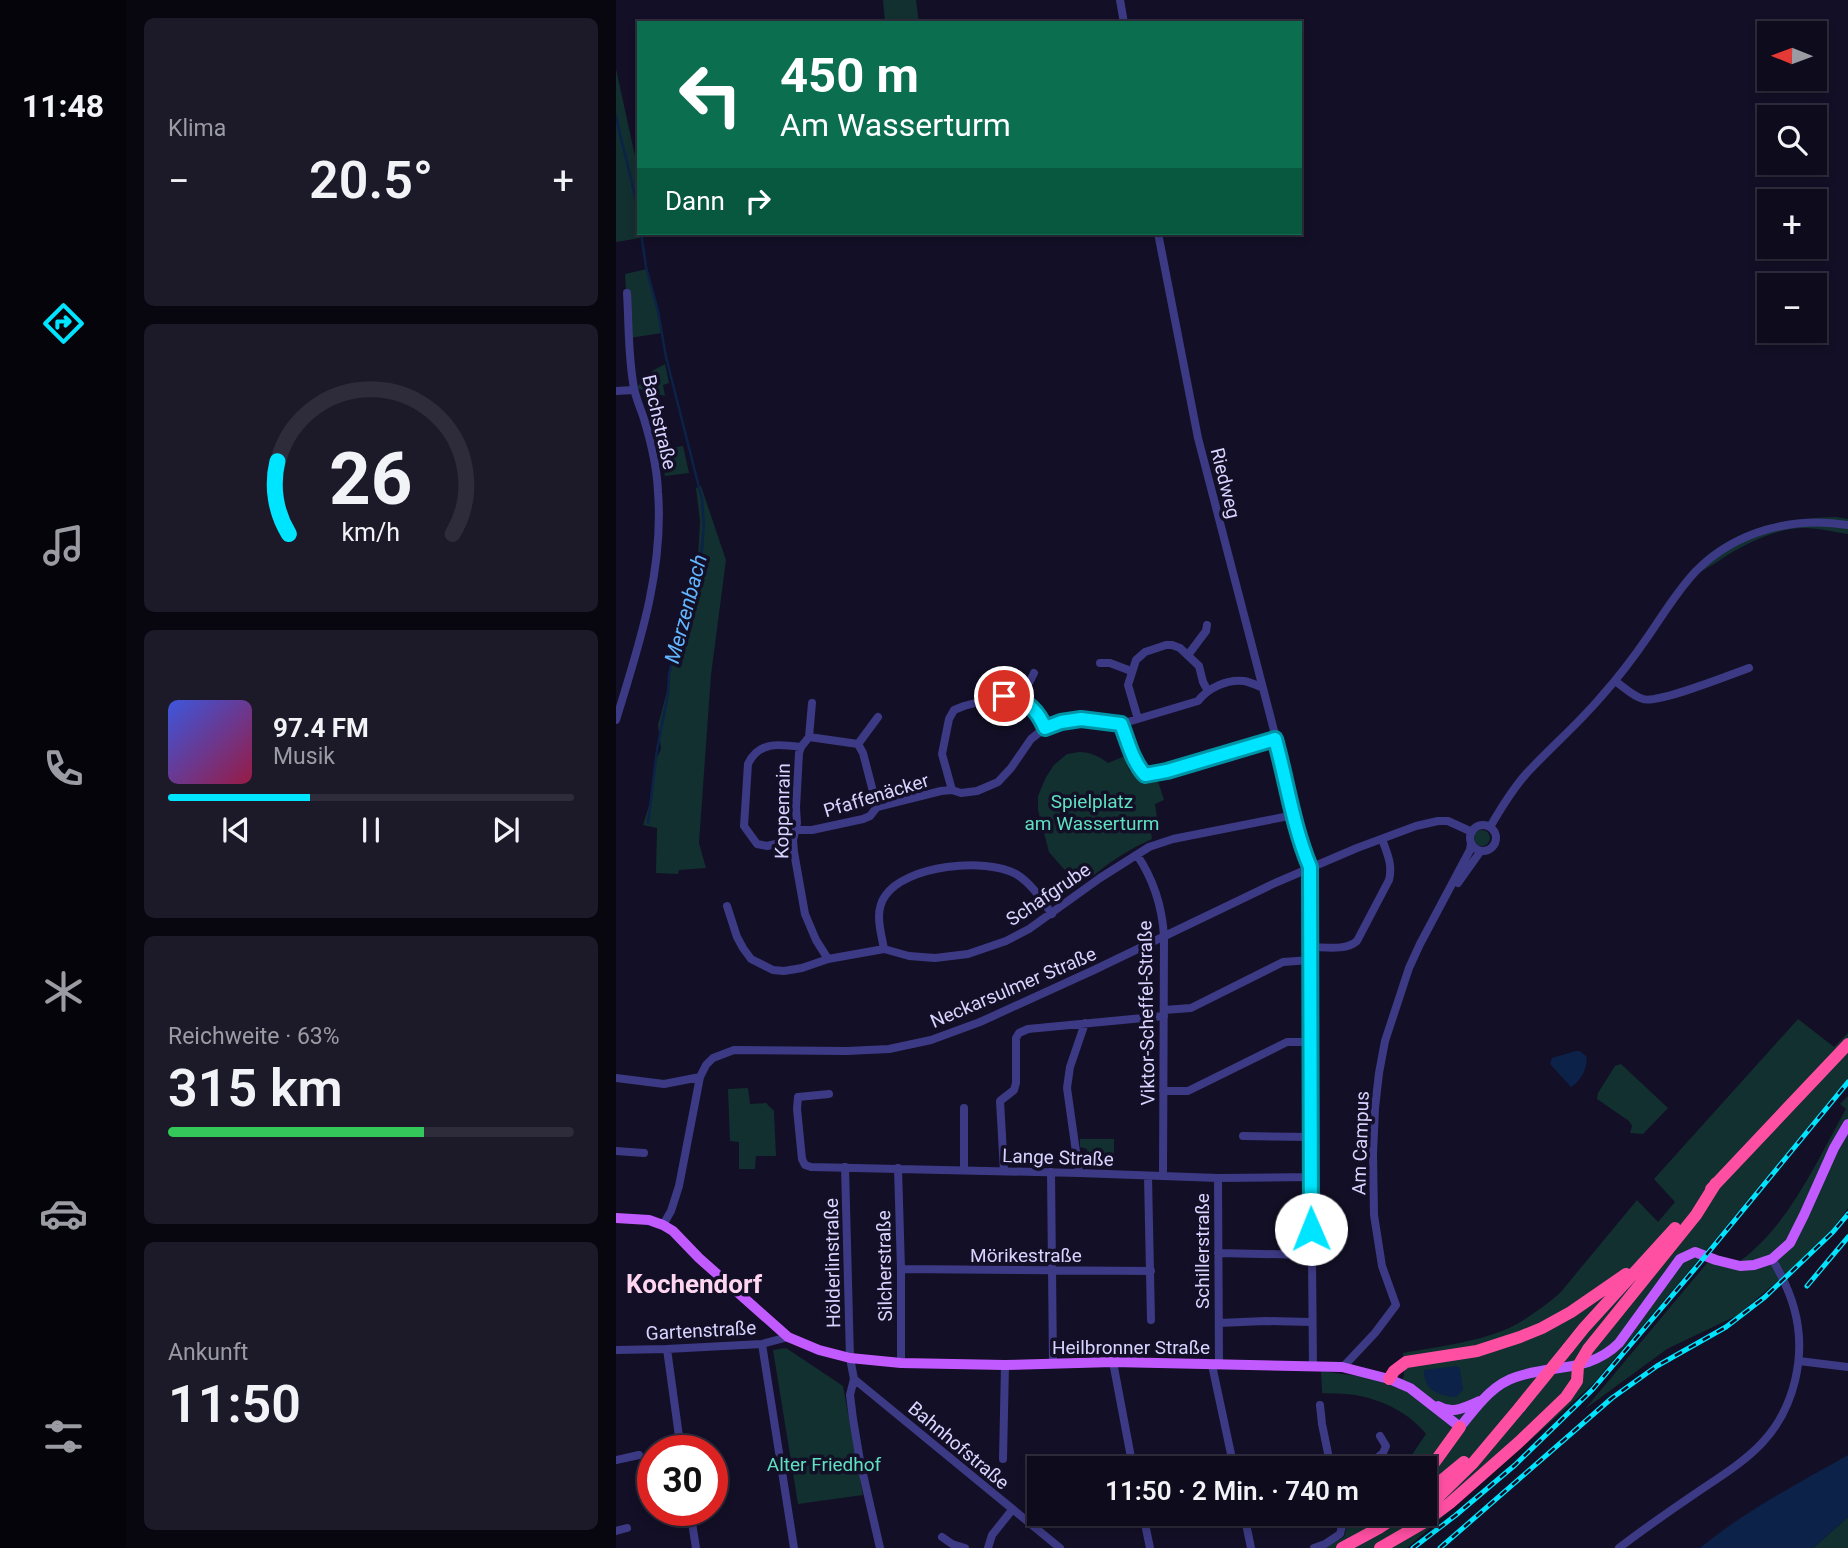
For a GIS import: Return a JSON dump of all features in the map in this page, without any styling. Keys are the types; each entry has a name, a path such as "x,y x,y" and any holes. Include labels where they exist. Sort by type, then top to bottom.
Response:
{"highway":[{"path":"1437,1498 1458,1479 1637,1268 1848,1044"},
{"path":"1380,1548 1423,1523 1450,1503 1519,1442 1573,1389 1577,1381 1578,1366 1588,1349 1696,1215 1716,1183"},
{"path":"1389,1379 1394,1371 1406,1362 1477,1351 1542,1328 1571,1312 1620,1276 1637,1268"},
{"path":"1437,1459 1460,1427"},
{"path":"1437,1484 1487,1444"},
{"path":"1364,1542 1379,1526"},
{"path":"1364,1542 1382,1526"},
{"path":"1342,1548 1364,1542 1395,1526"}],"main road":[{"path":"1460,1427 1483,1399 1515,1377 1578,1366 1600,1359 1619,1343 1680,1259 1686,1255 1695,1252 1740,1266 1772,1259 1790,1243 1848,1124"},
{"path":"616,1218 649,1220 663,1225"},
{"name":"Heilbronner Straße","path":"663,1225 673,1231 699,1258 788,1337 850,1359 1004,1365 1113,1362 1343,1367 1389,1379 1410,1388 1460,1427"},
{"path":"1420,1395 1444,1409 1456,1410 1483,1399"}],"street":[{"path":"1120,0 1124,21"},
{"name":"Riedweg","path":"1158,235 1198,438 1301,847 1310,867 1313,1367"},
{"name":"Bachstraße","path":"616,720 646,620 656,571 659,533 659,494 653,455 634,390 627,293"},
{"path":"616,391 634,390"},
{"path":"1490,827 1508,797 1525,776 1596,704 1705,563 1725,548 1755,533 1792,523 1824,522 1848,525"},
{"path":"1188,655 1206,631 1207,625"},
{"path":"1138,719 1128,685 1131,671 1141,655 1167,645 1180,648 1199,666 1203,682 1209,691"},
{"path":"1100,663 1110,663 1131,671"},
{"path":"1615,681 1641,699 1651,701 1749,668"},
{"path":"1018,698 1034,673"},
{"path":"952,789 942,754 951,713 964,706 1001,696 1018,698 1032,707 1045,728 1081,719 1121,724 1198,702 1213,688 1233,682 1243,681 1261,687"},
{"path":"812,703 809,737 858,744"},
{"path":"858,744 878,717"},
{"path":"1121,724 1134,758 1145,775 1275,739"},
{"name":"Pfaffenäcker","path":"801,747 775,744 760,748 751,757 748,764 744,826 757,844 767,846 811,830 863,819 870,816 877,807 952,789 961,793 976,791 998,782 1031,739 1045,728"},
{"name":"Koppenrain","path":"809,737 799,752 793,852 805,914 816,940 828,958"},
{"path":"858,744 863,753 877,807"},
{"name":"Schafgrube","path":"727,906 743,948 751,958 773,970 802,968 828,958 884,949 909,956 935,958 968,954 1006,941 1029,929 1149,847 1173,839 1294,815"},
{"name":"Neckarsulmer Straße","path":"700,1077 713,1058 734,1050 889,1049 931,1040 980,1022 1082,976 1310,867 1382,839 1438,821 1448,821 1472,832"},
{"path":"1481,825 1490,827 1496,835 1496,842 1489,850 1480,852 1471,843 1472,832 1481,825"},
{"path":"1310,947 1346,947 1357,941 1390,877 1391,864 1382,839"},
{"name":"Am Campus","path":"1343,1367 1375,1334 1396,1305 1382,1266 1374,1215 1375,1108 1383,1051 1396,1006 1420,944 1470,850 1471,843"},
{"name":"Am Campus","path":"1440,908 1480,852"},
{"name":"Viktor-Scheffel-Straße","path":"1136,855 1149,874 1158,898 1164,936 1163,1176"},
{"path":"884,949 879,909 884,897 897,884 924,872 947,867 988,865 1003,868 1019,876 1035,890 1052,914"},
{"path":"1003,1171 1000,1101 1014,1090 1016,1083 1016,1038 1019,1033 1028,1029 1191,1008 1283,962 1310,960"},
{"path":"1079,1173 1067,1088 1068,1076 1085,1023"},
{"path":"1163,1091 1188,1091 1287,1042 1310,1042"},
{"path":"616,1078 664,1084 700,1077 679,1186 663,1225"},
{"name":"Lange Straße","path":"829,1094 798,1097 802,1159 805,1165 811,1167 1218,1178 1311,1177"},
{"path":"964,1108 964,1170"},
{"path":"1243,1136 1311,1137"},
{"path":"616,1151 643,1153"},
{"name":"Hölderlinstraße","path":"845,1167 850,1359"},
{"name":"Silcherstraße","path":"898,1168 901,1363"},
{"path":"1051,1172 1053,1364"},
{"path":"1148,1176 1151,1320"},
{"name":"Schillerstraße","path":"1218,1178 1219,1323 1216,1365 1232,1456"},
{"path":"1218,1253 1311,1255"},
{"path":"1619,1548 1734,1467 1762,1443 1786,1406 1799,1361 1799,1339 1794,1307 1784,1279 1772,1259"},
{"name":"Mörikestraße","path":"901,1269 1151,1271"},
{"path":"1219,1323 1311,1322"},
{"name":"Gartenstraße","path":"616,1350 762,1344 788,1337"},
{"path":"762,1344 794,1548"},
{"path":"667,1349 679,1435"},
{"path":"850,1359 854,1379 850,1395 853,1419 880,1548"},
{"path":"1799,1361 1848,1367"},
{"path":"1113,1362 1131,1456"},
{"path":"1003,1459 1004,1365"},
{"name":"Bahnhofstraße","path":"854,1379 1060,1548"},
{"path":"1320,1405 1329,1456"},
{"path":"1379,1456 1386,1446 1380,1437"},
{"path":"616,1460 637,1455"},
{"path":"988,1548 992,1535 1012,1510"},
{"path":"693,1526 696,1548"},
{"path":"1145,1526 1150,1548"},
{"path":"1246,1526 1251,1548"},
{"path":"1314,1548 1340,1534 1342,1526"},
{"path":"616,1531 627,1528"},
{"path":"942,1537 965,1548"}],"green space":[{"path":"883,0 916,0 919,21 885,21"},
{"path":"616,69 637,165 637,235 646,237 616,242"},
{"path":"647,269 662,333 629,338 625,274"},
{"path":"665,364 669,383 663,385 665,396 636,388 654,370"},
{"path":"683,446 689,473 665,476 659,450"},
{"path":"701,486 726,560 711,675 699,843 706,868 679,870 678,874 656,873 657,828 643,825 652,796 655,762 661,749 658,725 670,680 670,655 678,619 698,557 700,521 696,488"},
{"path":"1801,519 1848,519 1848,534 1809,528 1779,532 1747,544 1692,575 1705,557 1719,546 1750,531"},
{"name":"Spielplatz am Wasserturm","path":"1079,752 1094,755 1108,763 1127,755 1130,758 1125,760 1130,772 1135,770 1146,779 1157,778 1164,800 1155,804 1158,824 1150,826 1152,839 1120,856 1090,878 1087,875 1075,882 1049,852 1038,810 1038,796 1054,765 1067,754"},
{"path":"1482,830 1488,832 1488,844 1482,846 1476,844 1474,838 1476,832"},
{"path":"1798,1019 1834,1047 1848,1033 1848,1078 1699,1259 1592,1385 1437,1522 1437,1456 1411,1456 1426,1434 1405,1415 1379,1401 1355,1395 1322,1393 1321,1371 1372,1378 1397,1388 1404,1376 1403,1353 1461,1343 1515,1325 1560,1293 1637,1200 1658,1222 1675,1202 1654,1179"},
{"path":"1621,1064 1668,1108 1643,1134 1630,1133 1632,1126 1629,1121 1597,1099 1615,1066"},
{"path":"748,1088 750,1104 766,1103 774,1111 776,1156 756,1156 755,1169 739,1169 739,1142 730,1141 728,1089"},
{"path":"1848,1096 1848,1208 1831,1231 1738,1315 1667,1349 1585,1409 1712,1257 1740,1261 1773,1229 1788,1211 1812,1171 1846,1109 1840,1104"},
{"path":"1080,1139 1114,1139 1114,1161 1088,1161 1087,1149 1080,1147"},
{"name":"Alter Friedhof","path":"786,1348 843,1386 863,1495 798,1504 773,1350"},
{"path":"1847,1518 1848,1548 1813,1548"},
{"path":"1347,1526 1432,1526 1407,1548 1322,1548 1344,1537"}],"water":[{"path":"1576,1051 1586,1056 1586,1065 1580,1078 1571,1087 1550,1064 1552,1058"},
{"path":"1457,1366 1460,1368 1463,1390 1456,1397 1438,1393 1428,1386 1424,1370"},
{"path":"1848,1455 1848,1517 1813,1548 1700,1548 1753,1510"}],"waterway":[{"name":"Merzenbach","path":"616,116 637,206"},
{"name":"Merzenbach","path":"641,235 666,357 702,499 704,525 701,559 684,605 669,675 648,823"}],"railway":[{"path":"1413,1548 1515,1465 1593,1389 1848,1082"},
{"path":"1440,1548 1612,1398 1657,1366 1726,1327 1765,1297 1833,1232 1848,1214"},
{"path":"1807,1286 1848,1237"}],"district":[{"name":"Kochendorf","path":"694,1284"}],"route":[{"path":"1004,696 1028,703 1045,728 1081,719 1121,724 1134,758 1145,775 1275,739 1301,847 1310,867 1311,1229"}]}
